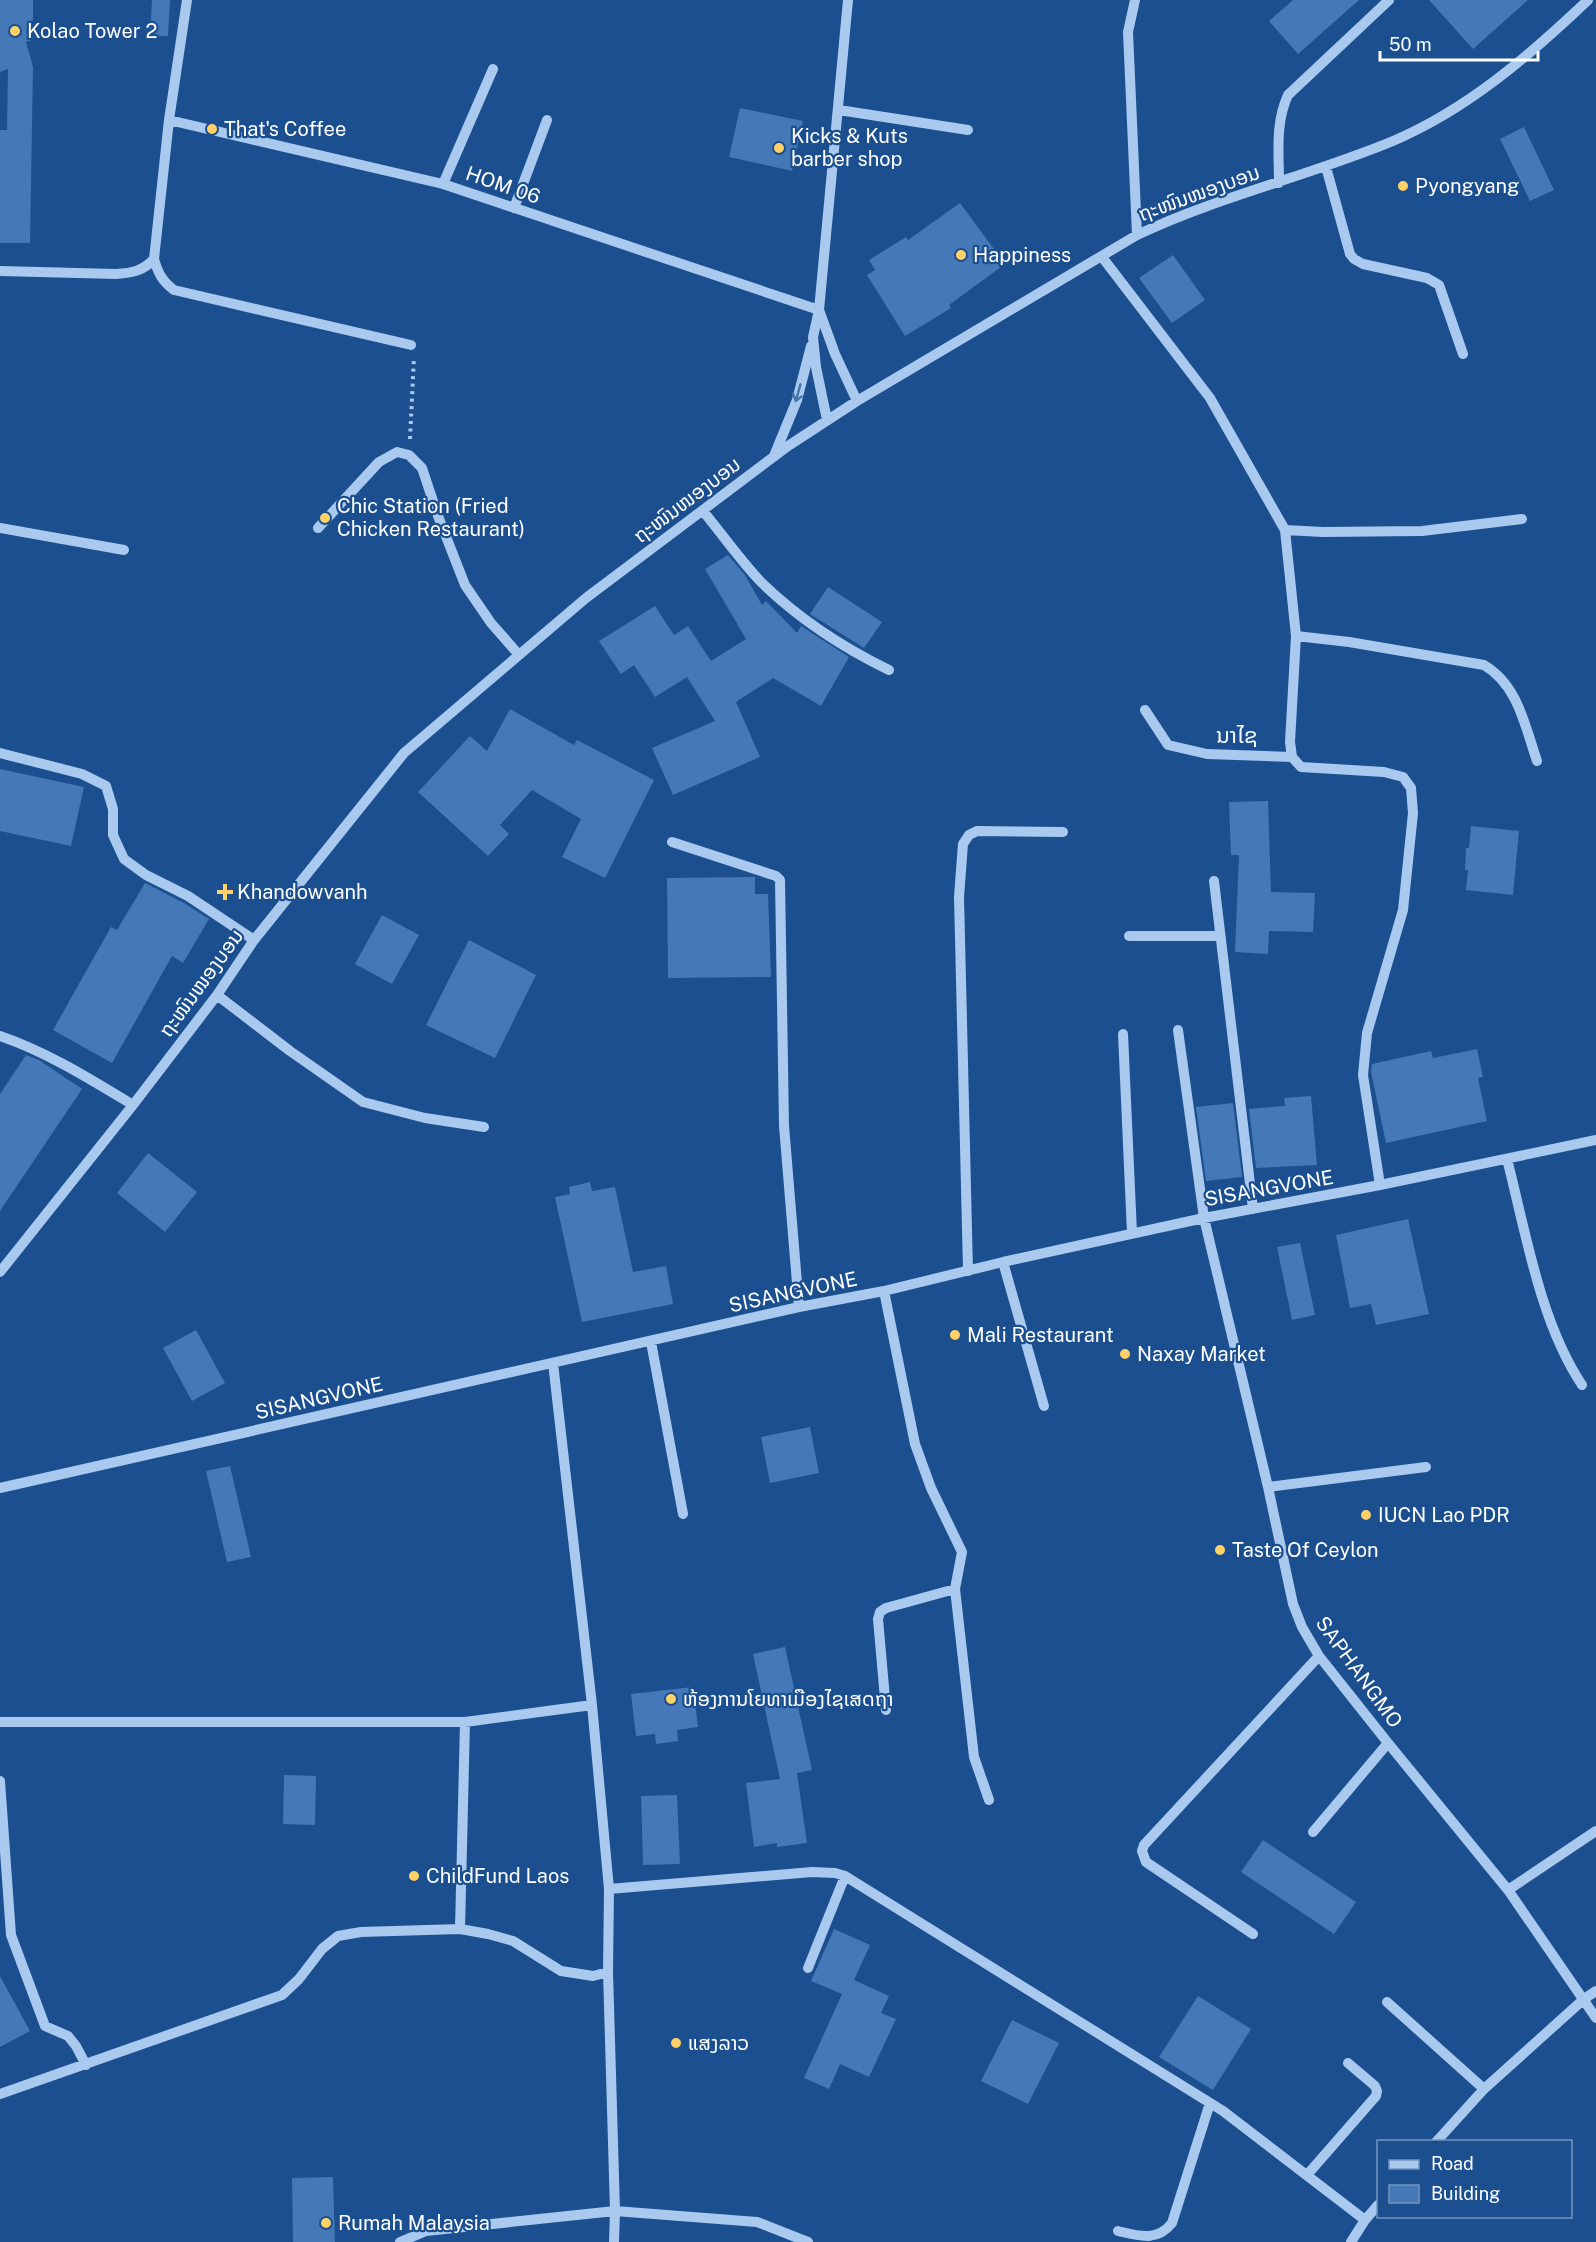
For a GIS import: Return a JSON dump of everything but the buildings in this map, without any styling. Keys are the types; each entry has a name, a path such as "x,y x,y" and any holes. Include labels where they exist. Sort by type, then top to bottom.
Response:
{"street":[{"path":"188,0 169,120 154,259 158,274 165,284 174,290 411,345"},
{"path":"774,457 797,400 819,310 848,0"},
{"path":"1135,0 1128,32 1137,235"},
{"path":"1279,183 1279,126 1281,109 1288,95 1389,0"},
{"name":"ຖະໜົນໜອງບອນ","path":"0,1272 133,1105 217,995 254,940 404,753 586,598 774,457 857,401 1137,235 1177,216 1326,167 1395,140 1459,106 1484,90 1588,0"},
{"path":"443,184 493,69"},
{"path":"839,110 968,130"},
{"name":"HOM 06","path":"169,120 443,184 819,310"},
{"path":"514,208 547,120"},
{"path":"1326,167 1350,254 1363,264 1427,278 1438,285 1462,354"},
{"path":"1102,257 1210,398 1285,530 1296,636 1290,742 1292,757 1301,767 1384,772 1403,777 1411,788 1413,813 1402,910 1367,1033 1363,1075 1380,1185"},
{"path":"0,271 133,273 147,267 154,259"},
{"path":"819,310 835,354 857,401"},
{"path":"813,337 816,367 827,420"},
{"path":"318,528 379,462 397,452 409,455 422,468 465,585 491,623 519,655"},
{"path":"703,510 760,581 806,620 862,657 889,670"},
{"path":"1285,530 1422,531 1522,519"},
{"path":"0,528 124,550"},
{"path":"1296,636 1348,642 1484,666 1495,672 1516,698 1537,761"},
{"path":"1144,710 1168,745 1207,754 1292,757"},
{"path":"0,753 82,774 106,786 113,809 113,835 124,859 146,875 188,896 254,940"},
{"path":"968,1271 959,897 963,844 969,835 977,831 1063,832"},
{"path":"672,842 776,876 780,880 784,1126 799,1307"},
{"path":"1214,881 1252,1209"},
{"path":"1129,936 1220,936"},
{"path":"217,995 290,1051 363,1102 425,1118 484,1127"},
{"name":"SAPHANGMO","path":"1178,1030 1204,1218 1268,1487 1293,1604 1302,1627 1319,1656 1508,1890 1596,2018"},
{"path":"1123,1034 1132,1233"},
{"path":"0,1036 24,1044 83,1074 133,1105"},
{"name":"SISANGVONE","path":"0,1488 799,1307 884,1291 1132,1233 1596,1140"},
{"path":"1507,1159 1544,1304 1567,1363 1582,1385"},
{"path":"1003,1262 1044,1406"},
{"path":"884,1291 915,1444 931,1488 962,1552 955,1590 974,1757 989,1800"},
{"path":"651,1342 683,1514"},
{"path":"553,1364 592,1706 609,1889 608,1972 614,2242"},
{"path":"1268,1487 1426,1467"},
{"path":"886,1710 878,1619 880,1612 886,1608 955,1590"},
{"path":"1252,1934 1146,1862 1142,1851 1144,1845 1319,1656"},
{"path":"0,1722 465,1722 592,1706"},
{"path":"460,1929 465,1722"},
{"path":"1312,1832 1388,1743"},
{"path":"0,1781 11,1935 45,2026 68,2036 86,2065"},
{"path":"1508,1890 1596,1831"},
{"path":"609,1889 812,1872 845,1876 1210,2103 1365,2220"},
{"path":"808,1968 845,1876"},
{"path":"0,2094 282,1995 299,1979 322,1948 338,1936 361,1932 460,1929 513,1941 561,1971 593,1976 608,1972"},
{"path":"1439,2140 1484,2089 1584,1999 1596,1991"},
{"path":"1387,2001 1484,2089"},
{"path":"1307,2175 1376,2096 1375,2086 1348,2063"},
{"path":"1118,2231 1140,2236 1155,2236 1166,2231 1172,2223 1210,2103"},
{"path":"1351,2242 1377,2206"},
{"path":"400,2242 426,2231 615,2211 757,2222 808,2242"}],"path":[{"path":"409,455 414,360 411,345"}],"place":[{"name":"Kolao Tower 2","path":"15,31"},
{"name":"That's Coffee","path":"212,129"},
{"name":"Kicks & Kuts barber shop","path":"779,148"},
{"name":"Pyongyang","path":"1403,186"},
{"name":"Happiness","path":"961,255"},
{"name":"Chic Station (Fried Chicken Restaurant)","path":"325,518"},
{"name":"Khandowvanh","path":"225,892"},
{"name":"Mali Restaurant","path":"955,1335"},
{"name":"Naxay Market","path":"1125,1354"},
{"name":"IUCN Lao PDR","path":"1366,1515"},
{"name":"Taste Of Ceylon","path":"1220,1550"},
{"name":"ຫ້ອງການໂຍທາເມືອງໄຊເສດຖາ","path":"671,1699"},
{"name":"ChildFund Laos","path":"414,1876"},
{"name":"ແສງລາວ","path":"676,2043"},
{"name":"Rumah Malaysia","path":"326,2223"}],"district":[{"name":"ນາໄຊ","path":"1237,735"}]}
